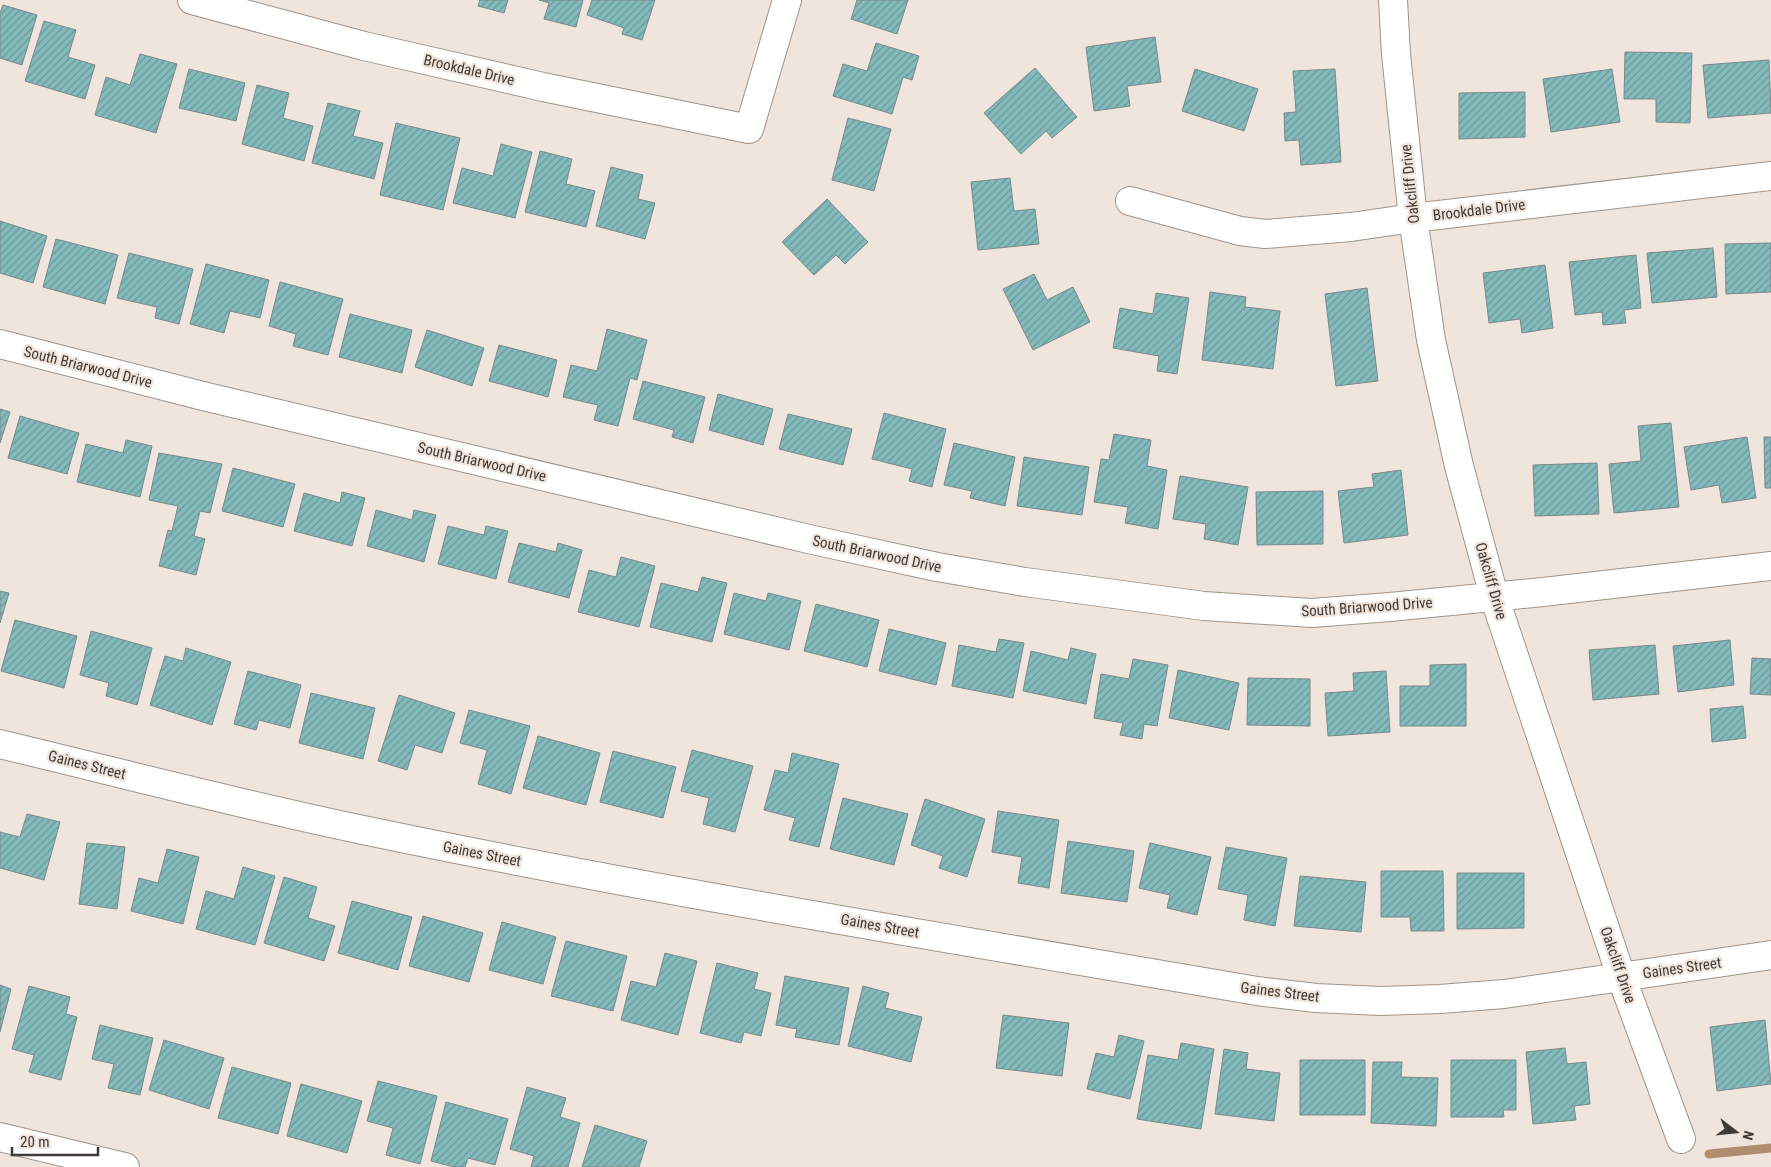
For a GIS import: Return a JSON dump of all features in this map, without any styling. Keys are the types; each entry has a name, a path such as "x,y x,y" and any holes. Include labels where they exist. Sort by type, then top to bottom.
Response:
{"street":[{"name":"Brookdale Drive","path":"192,0 383,50 543,87 749,129 787,0"},
{"name":"Oakcliff Drive","path":"1393,0 1396,54 1413,218 1431,340 1459,466 1494,596 1622,976 1681,1139"},
{"name":"Brookdale Drive","path":"1130,201 1240,231 1265,234 1351,227 1771,176"},
{"name":"South Briarwood Drive","path":"0,344 207,397 813,540 936,567 1025,582 1204,606 1312,613 1390,607 1771,566"},
{"name":"Gaines Street","path":"0,744 265,808 458,849 669,889 1257,991 1316,998 1372,1000 1440,999 1504,994 1771,955"},
{"path":"0,1137 125,1167"}],"building":[{"path":"480,0 508,0 504,13 478,6"},
{"path":"539,0 583,0 576,27 544,19 549,3"},
{"path":"592,0 655,0 642,40 622,34 624,28 587,15"},
{"path":"857,0 908,0 897,34 851,19"},
{"path":"3,5 37,15 22,65 0,58 0,13"},
{"path":"44,21 76,30 68,57 95,65 85,99 25,81"},
{"path":"1155,37 1161,82 1127,86 1130,106 1094,111 1086,47"},
{"path":"876,43 919,56 912,80 903,77 892,114 833,96 843,64 867,71"},
{"path":"1625,52 1692,53 1690,123 1656,122 1656,99 1624,99"},
{"path":"140,54 177,64 156,133 95,115 106,77 130,85"},
{"path":"1769,60 1771,113 1708,118 1703,65"},
{"path":"1035,68 1077,117 1052,138 1046,131 1021,154 984,113"},
{"path":"189,69 245,83 236,121 179,108"},
{"path":"1195,69 1258,89 1244,131 1182,111"},
{"path":"1335,69 1341,162 1301,165 1299,140 1285,141 1284,113 1296,112 1293,71"},
{"path":"1612,69 1620,122 1551,132 1543,79"},
{"path":"257,85 289,93 283,118 313,126 304,161 242,144"},
{"path":"1525,92 1525,137 1459,139 1459,93"},
{"path":"328,103 360,111 353,136 383,143 374,179 312,163"},
{"path":"848,118 891,129 874,191 832,180"},
{"path":"396,123 460,138 443,210 380,195"},
{"path":"501,144 532,152 515,218 453,203 462,168 493,176"},
{"path":"540,151 572,159 566,184 595,191 586,227 525,212"},
{"path":"611,167 643,175 638,199 655,203 645,239 596,226"},
{"path":"1010,178 1014,211 1035,209 1039,244 978,250 971,182"},
{"path":"827,199 868,242 845,264 836,255 814,275 782,242"},
{"path":"0,221 47,236 33,283 0,273"},
{"path":"56,239 118,255 105,304 43,287"},
{"path":"1771,243 1771,292 1726,294 1725,244"},
{"path":"1713,248 1717,297 1652,303 1647,253"},
{"path":"129,253 193,269 179,324 155,318 157,307 117,298"},
{"path":"1636,255 1641,308 1624,310 1626,323 1603,325 1602,312 1575,315 1569,262"},
{"path":"206,264 269,280 260,318 230,311 224,333 190,324"},
{"path":"1545,265 1553,328 1522,333 1520,319 1489,323 1483,273"},
{"path":"1034,274 1047,300 1073,287 1090,322 1033,350 1003,289"},
{"path":"280,282 343,299 328,355 293,346 296,334 269,326"},
{"path":"1367,288 1378,381 1336,386 1325,294"},
{"path":"1210,292 1246,297 1245,307 1280,311 1273,369 1202,360"},
{"path":"1156,293 1189,298 1177,374 1157,371 1159,356 1113,348 1120,308 1153,314"},
{"path":"350,314 412,330 402,373 339,357"},
{"path":"607,329 647,340 637,380 630,378 618,426 594,420 598,405 563,397 571,365 597,371"},
{"path":"427,330 484,348 472,386 415,367"},
{"path":"499,345 557,360 548,397 489,381"},
{"path":"643,381 705,397 693,443 672,437 674,430 633,419"},
{"path":"718,394 773,409 763,445 709,430"},
{"path":"0,409 10,412 0,443"},
{"path":"884,413 946,429 932,487 909,481 912,469 872,459"},
{"path":"788,414 852,429 843,465 779,449"},
{"path":"20,416 79,433 67,474 8,458"},
{"path":"1671,423 1679,507 1614,513 1609,464 1641,461 1638,426"},
{"path":"1114,434 1151,440 1147,466 1167,470 1158,529 1125,523 1128,507 1094,502 1101,459 1109,460"},
{"path":"1747,437 1756,498 1722,503 1719,485 1691,490 1684,447"},
{"path":"1764,437 1771,437 1771,488 1765,488"},
{"path":"126,440 152,446 140,497 77,482 86,444 123,453"},
{"path":"954,443 1015,457 1005,506 970,498 972,491 944,485"},
{"path":"159,453 222,464 210,513 200,511 194,536 205,539 196,575 159,566 168,530 172,531 178,506 149,500"},
{"path":"1024,457 1089,467 1082,515 1017,506"},
{"path":"1597,463 1599,514 1535,516 1533,465"},
{"path":"233,468 295,484 283,527 222,511"},
{"path":"1401,470 1408,535 1344,543 1338,491 1374,487 1372,474"},
{"path":"1180,476 1248,487 1238,545 1204,539 1206,524 1173,519"},
{"path":"1323,491 1323,544 1257,545 1256,492"},
{"path":"342,492 365,498 352,546 294,531 304,493 340,503"},
{"path":"376,510 412,520 414,510 436,515 424,562 367,546"},
{"path":"448,526 484,535 486,526 508,531 496,579 438,564"},
{"path":"519,543 556,552 558,543 582,550 569,598 508,582"},
{"path":"621,557 655,566 639,627 578,612 589,570 616,577"},
{"path":"702,577 727,583 712,642 650,627 661,583 698,592"},
{"path":"0,591 9,593 0,623"},
{"path":"734,593 766,601 768,593 801,601 789,650 724,634"},
{"path":"816,604 879,620 867,667 804,651"},
{"path":"15,620 77,636 64,688 1,671"},
{"path":"889,629 946,643 936,685 879,671"},
{"path":"91,631 152,648 137,705 106,696 109,683 80,675"},
{"path":"999,639 1024,643 1013,698 952,686 959,645 996,652"},
{"path":"1730,640 1734,685 1678,692 1673,646"},
{"path":"1655,645 1659,694 1593,700 1589,650"},
{"path":"186,648 231,662 212,725 150,705 165,656 183,661"},
{"path":"1071,648 1096,654 1086,704 1023,691 1031,651 1068,660"},
{"path":"1752,658 1771,659 1771,695 1750,694"},
{"path":"1133,659 1168,665 1157,726 1144,724 1142,739 1120,735 1123,723 1094,718 1101,674 1129,679"},
{"path":"1466,664 1466,726 1400,726 1400,686 1430,686 1430,665"},
{"path":"1178,670 1239,683 1229,730 1169,718"},
{"path":"248,671 301,685 290,728 259,720 256,730 234,724"},
{"path":"1386,671 1390,732 1328,736 1325,693 1354,691 1353,673"},
{"path":"1248,678 1310,679 1310,726 1247,725"},
{"path":"311,693 375,708 363,759 299,743"},
{"path":"399,695 455,713 442,753 415,745 407,770 378,761"},
{"path":"1743,706 1746,738 1712,742 1710,709"},
{"path":"469,710 530,726 511,794 478,784 487,750 460,743"},
{"path":"538,736 600,753 586,805 523,788"},
{"path":"692,750 753,766 735,832 703,824 709,798 681,791"},
{"path":"613,751 676,767 663,818 600,802"},
{"path":"792,753 839,764 819,847 789,840 795,818 764,810 775,770 788,773"},
{"path":"843,798 908,814 894,865 830,849"},
{"path":"925,799 985,819 967,877 939,868 943,856 911,845"},
{"path":"998,811 1059,820 1049,888 1018,883 1022,857 992,852"},
{"path":"27,814 60,822 44,880 0,868 0,832 20,837"},
{"path":"1068,841 1134,851 1127,902 1061,893"},
{"path":"87,843 125,847 117,909 79,904"},
{"path":"1150,843 1211,857 1197,915 1167,908 1170,895 1139,888"},
{"path":"1226,847 1287,858 1275,926 1244,920 1248,895 1218,889"},
{"path":"167,849 199,857 183,924 131,911 139,878 158,883"},
{"path":"243,867 275,876 255,945 196,929 206,891 234,899"},
{"path":"1381,871 1443,871 1444,931 1411,931 1410,917 1381,917"},
{"path":"1457,873 1524,873 1524,928 1457,929"},
{"path":"1300,876 1366,882 1361,932 1294,926"},
{"path":"284,877 317,887 308,918 335,926 324,961 264,943"},
{"path":"352,901 412,917 398,970 338,953"},
{"path":"423,916 483,933 469,982 409,966"},
{"path":"502,922 556,937 543,984 489,970"},
{"path":"566,941 627,956 613,1011 551,996"},
{"path":"665,953 697,961 678,1035 621,1020 631,981 656,987"},
{"path":"717,963 758,973 754,989 771,993 761,1036 744,1032 741,1043 700,1033"},
{"path":"785,976 849,988 839,1045 795,1037 797,1029 776,1025"},
{"path":"0,985 11,989 0,1032"},
{"path":"29,986 70,997 66,1014 77,1017 61,1080 29,1072 34,1055 12,1049"},
{"path":"863,986 889,993 885,1008 922,1017 911,1062 848,1046"},
{"path":"1003,1015 1069,1023 1062,1076 996,1068"},
{"path":"1765,1020 1771,1084 1717,1091 1710,1027"},
{"path":"100,1025 153,1038 140,1095 108,1088 114,1064 92,1059"},
{"path":"1119,1035 1144,1041 1130,1099 1087,1089 1096,1053 1114,1057"},
{"path":"164,1040 224,1058 209,1109 149,1090"},
{"path":"1181,1043 1214,1049 1201,1129 1137,1119 1148,1055 1178,1060"},
{"path":"1565,1048 1567,1064 1586,1062 1590,1104 1574,1106 1576,1120 1533,1124 1526,1052"},
{"path":"1224,1049 1248,1053 1246,1069 1280,1073 1274,1121 1215,1114"},
{"path":"1300,1060 1365,1060 1365,1115 1300,1115"},
{"path":"1451,1060 1516,1060 1516,1110 1503,1110 1504,1117 1451,1117"},
{"path":"1373,1062 1402,1062 1401,1077 1438,1078 1436,1126 1371,1123"},
{"path":"232,1067 291,1083 278,1134 218,1118"},
{"path":"378,1081 437,1096 420,1164 386,1155 393,1128 367,1121"},
{"path":"301,1084 362,1101 347,1153 287,1136"},
{"path":"527,1087 566,1098 560,1117 580,1123 568,1167 531,1167 534,1156 510,1149"},
{"path":"446,1102 508,1119 495,1165 468,1158 465,1167 454,1167 431,1161"},
{"path":"595,1125 647,1141 639,1167 582,1167"}],"waterway":[{"path":"1709,1154 1771,1148"}]}
